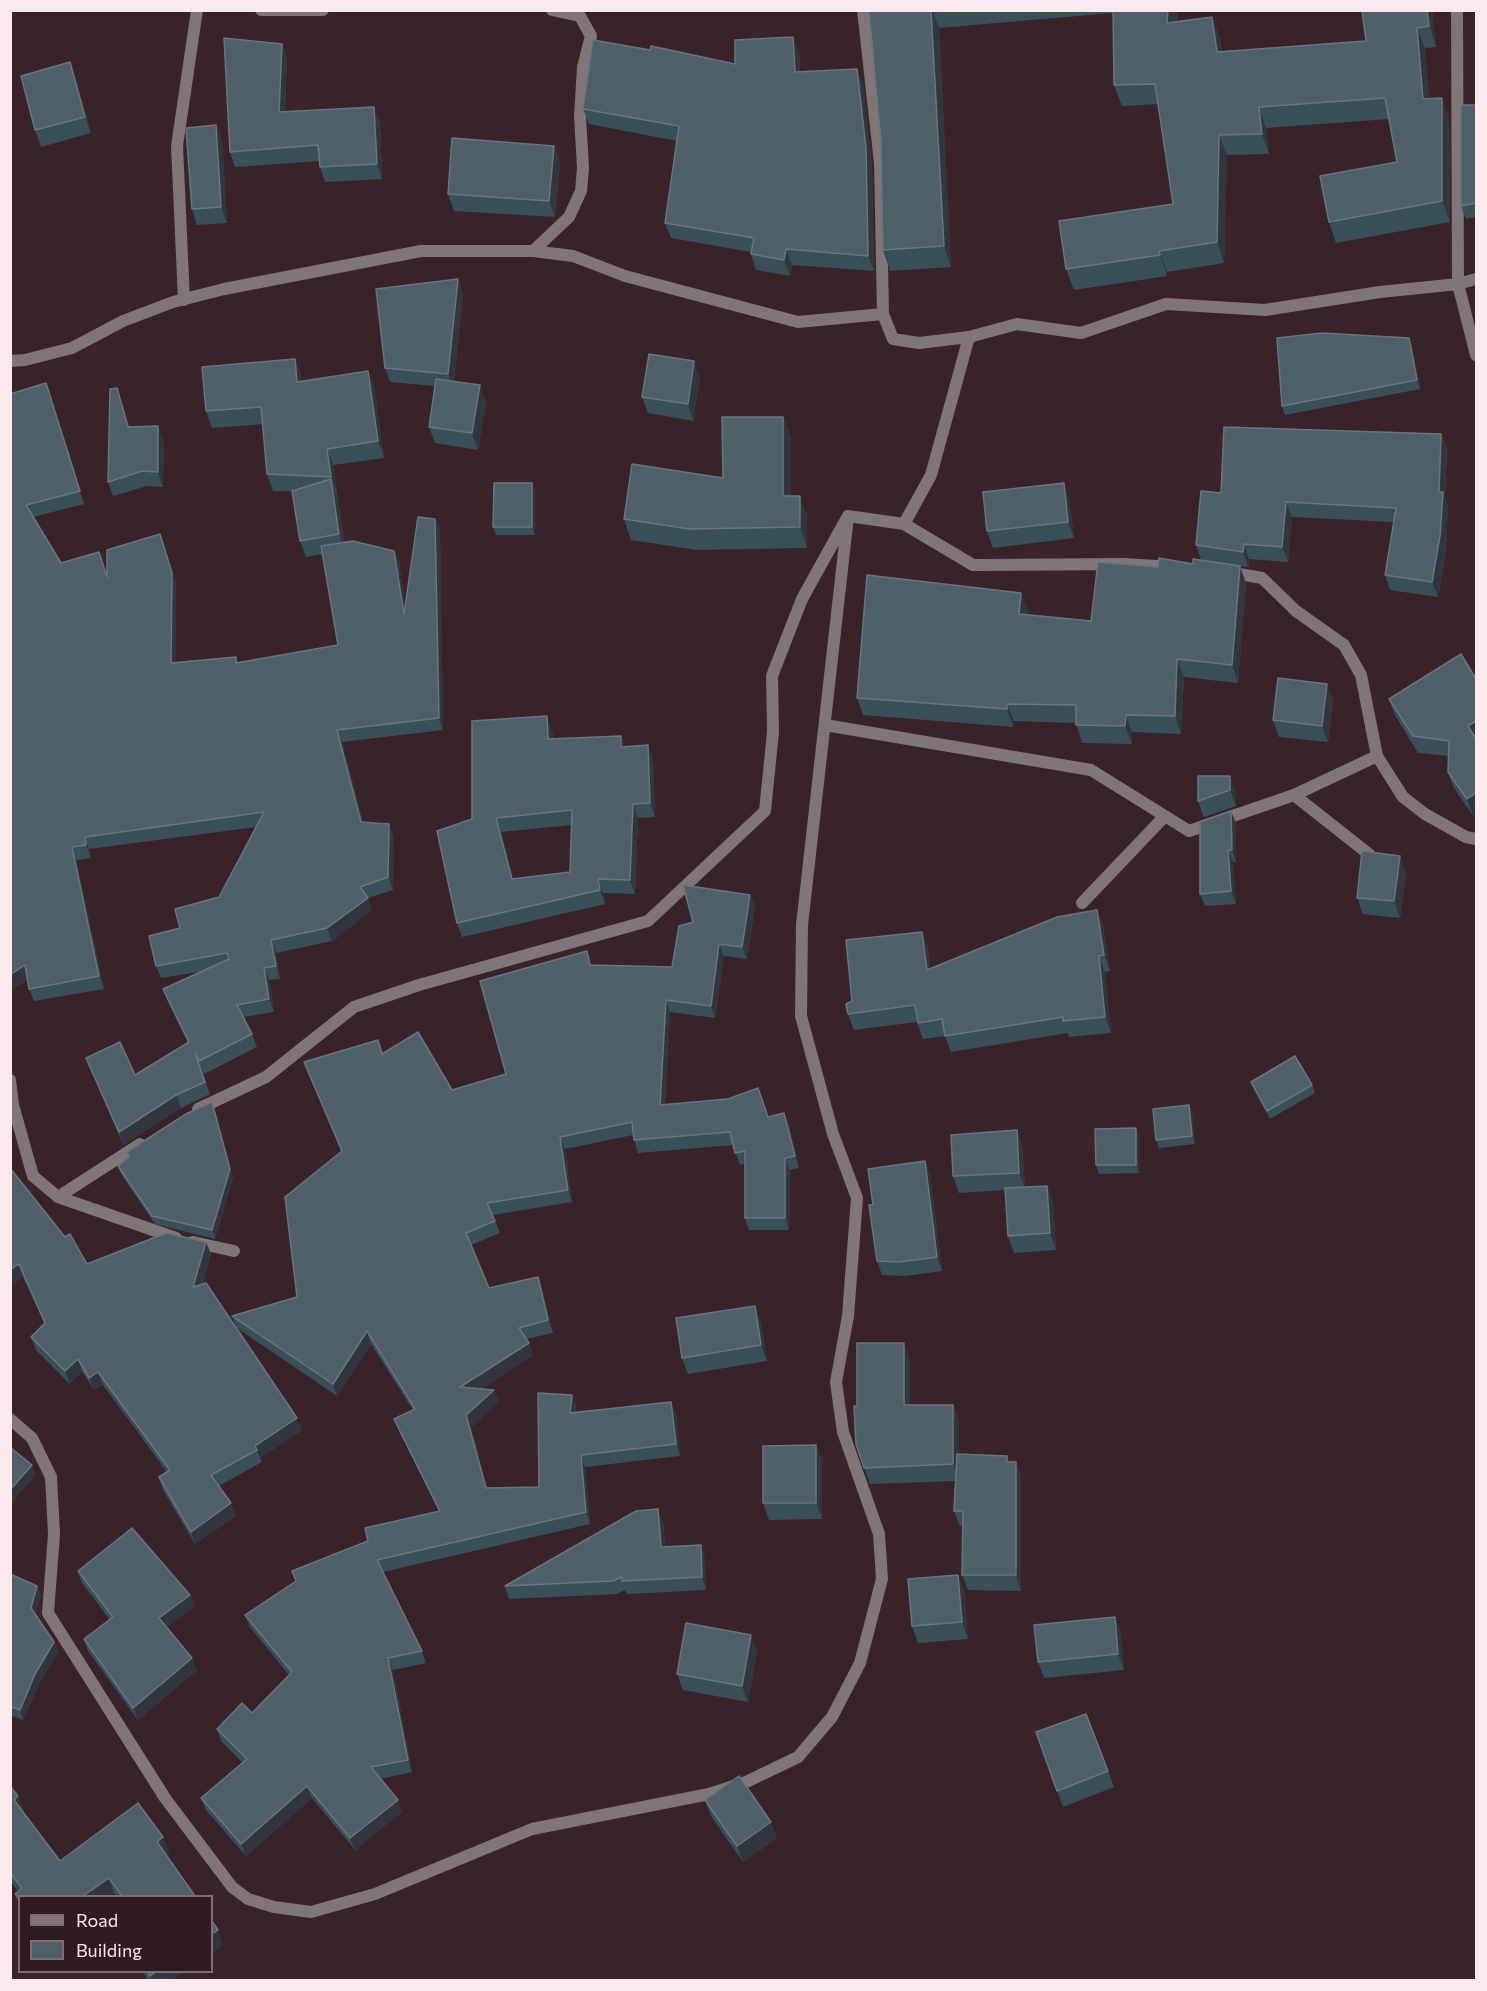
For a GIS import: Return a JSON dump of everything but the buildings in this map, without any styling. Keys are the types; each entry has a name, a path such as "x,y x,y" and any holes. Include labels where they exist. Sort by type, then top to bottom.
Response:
{"street":[{"path":"183,300 177,146 197,10"},
{"path":"261,10 323,10"},
{"path":"533,251 569,217 581,190 583,168 580,116 583,67 591,36 580,16 552,10"},
{"path":"863,10 880,163 883,314 893,339 919,343 969,337 1017,324 1082,333 1166,304 1265,310 1380,292 1458,284 1476,279"},
{"path":"1457,10 1458,284 1476,355"},
{"path":"10,361 26,360 72,348 123,321 183,300 224,289 421,250 533,251 573,256 625,276 798,322 883,314"},
{"path":"904,524 931,475 969,337"},
{"path":"848,516 904,524 973,565 1125,564 1189,568"},
{"path":"10,1419 32,1438 51,1478 54,1534 48,1613 165,1798 232,1887 248,1899 274,1907 311,1912 375,1894 532,1829 709,1794 746,1782 798,1757 832,1717 860,1663 882,1579 879,1534 843,1432 836,1382 848,1316 857,1198 833,1134 801,1016 802,925 848,516"},
{"path":"185,1114 266,1077 354,1007 419,985 648,921 765,812 773,732 772,676 802,599 848,516"},
{"path":"1211,569 1262,578 1296,611 1344,645 1361,675 1377,756 1403,797 1425,814 1466,837 1476,839"},
{"path":"825,725 1092,770 1190,831 1294,795 1377,756"},
{"path":"1294,795 1370,855"},
{"path":"1082,903 1165,816"},
{"path":"10,1080 13,1105 33,1176 58,1197 164,1236 234,1251"},
{"path":"58,1197 156,1134"}]}
